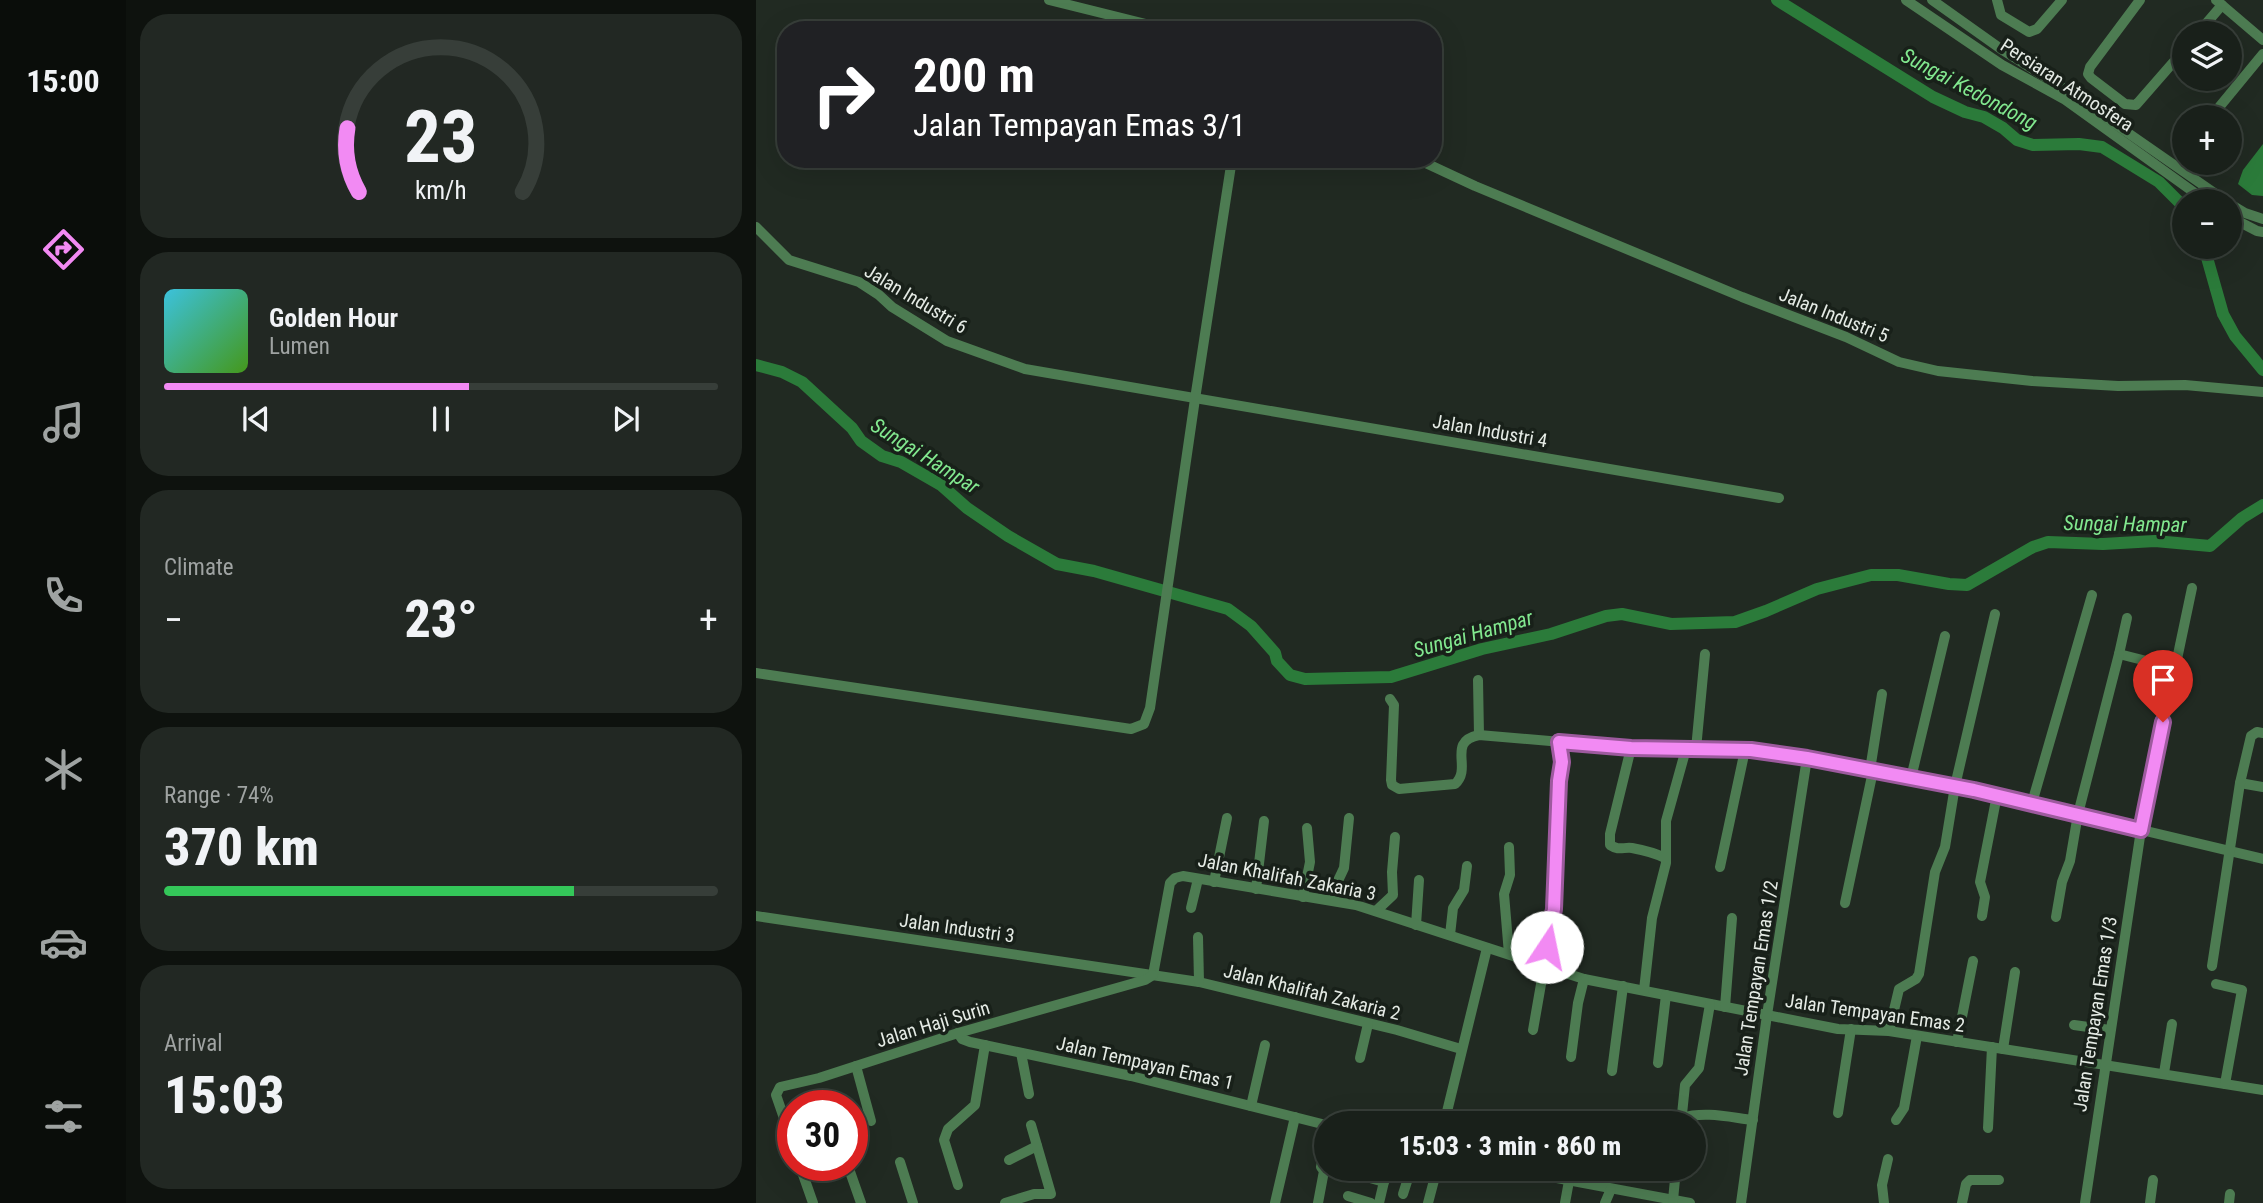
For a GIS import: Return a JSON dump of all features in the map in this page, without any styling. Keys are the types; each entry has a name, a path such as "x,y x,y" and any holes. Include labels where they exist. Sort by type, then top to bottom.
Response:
{"street":[{"path":"1049,0 1134,21"},
{"name":"Persiaran Atmosfera","path":"1906,0 2002,65 2064,99 2189,189"},
{"name":"Persiaran Atmosfera","path":"1932,0 2001,49 2079,98 2208,189"},
{"path":"1997,0 2001,15 2029,32 2037,30 2062,0"},
{"path":"2140,0 2090,67 2088,74 2096,84 2124,104 2136,106 2172,64"},
{"path":"2206,21 2219,3 2263,40"},
{"path":"2221,105 2263,54"},
{"path":"756,673 1130,729 1138,728 1148,717 1231,168"},
{"name":"Jalan Industri 5","path":"1436,168 1805,323 1846,337 1899,362 1938,371 2038,381 2118,386 2185,385 2263,392"},
{"name":"Persiaran Atmosfera","path":"2242,211 2263,219"},
{"path":"2242,224 2263,232"},
{"name":"Jalan Industri 6","path":"757,230 789,260 859,282 918,324 969,350 1025,369 1195,398"},
{"name":"Jalan Industri 4","path":"1195,398 1779,498"},
{"name":"Jalan Tempayan Emas 1/3","path":"2085,1203 2141,830 2192,589"},
{"path":"2032,803 2092,595"},
{"path":"1889,1031 1899,989 1916,979 1919,974 1935,872 1945,847 1955,786 1995,614"},
{"path":"2056,917 2078,814 2127,618"},
{"path":"1911,778 1945,636"},
{"path":"1644,990 1652,918 1665,858 1666,821 1691,749 1705,654"},
{"path":"2119,654 2174,668"},
{"path":"1478,680 1479,735"},
{"path":"1845,903 1871,770 1882,694"},
{"path":"1390,699 1394,705 1391,780 1395,788 1455,784 1462,773 1464,743 1467,738 1479,735 1631,748 1745,750 1807,758 1955,786 2263,859"},
{"path":"2212,966 2240,783 2252,736 2257,732 2263,733"},
{"path":"1533,1030 1554,909 1562,762 1559,742"},
{"path":"1631,748 1610,834 1610,845 1622,850 1632,848 1665,858"},
{"path":"1720,867 1745,750"},
{"name":"Jalan Tempayan Emas 1/2","path":"1741,1203 1807,758"},
{"path":"2240,783 2263,787"},
{"path":"1982,916 1985,897 1980,882 1997,795"},
{"path":"1214,882 1227,818"},
{"path":"1333,900 1344,868 1349,818"},
{"path":"1256,889 1265,821"},
{"path":"1303,897 1310,862 1307,828"},
{"path":"1376,911 1393,895 1395,837"},
{"path":"1509,847 1509,880 1504,894 1509,954"},
{"path":"1450,935 1453,908 1464,890 1466,866"},
{"name":"Jalan Khalifah Zakaria 3","path":"1153,975 1170,883 1179,876 1333,900 1487,947"},
{"path":"1191,908 1198,879"},
{"path":"1416,925 1419,880"},
{"name":"Jalan Industri 3","path":"756,916 1153,975"},
{"path":"1725,1007 1732,918"},
{"path":"1198,937 1199,982"},
{"path":"1447,1111 1487,947"},
{"name":"Jalan Tempayan Emas 2","path":"1487,947 1584,979 1767,1015 1851,1029 1889,1031 2263,1090"},
{"path":"1957,1042 1973,961"},
{"path":"2003,1049 2015,972"},
{"name":"Jalan Khalifah Zakaria 2","path":"1153,975 1199,982 1461,1049"},
{"name":"Jalan Haji Surin","path":"777,1090 958,1033 1076,1001 1153,975"},
{"path":"1572,1057 1578,1003 1584,979"},
{"path":"2216,984 2239,987 2242,990 2225,1084"},
{"path":"1612,1071 1623,986"},
{"path":"1658,1063 1665,995"},
{"path":"1682,1111 1685,1082 1700,1066 1710,1004"},
{"path":"1360,1058 1368,1024"},
{"path":"2164,1073 2172,1024"},
{"path":"2074,1025 2110,1030"},
{"path":"1838,1113 1851,1029"},
{"name":"Jalan Tempayan Emas 1","path":"958,1033 964,1040 1131,1076 1314,1122"},
{"path":"1896,1120 1905,1108 1917,1036"},
{"path":"958,1185 944,1140 945,1133 975,1105 985,1045"},
{"path":"1251,1106 1265,1045"},
{"path":"1988,1128 1992,1047"},
{"path":"1021,1052 1029,1094"},
{"path":"856,1066 871,1121"},
{"path":"1706,1114 1753,1120"},
{"path":"1275,1203 1295,1117"},
{"path":"1005,1203 1026,1195 1053,1199 1031,1125"},
{"path":"1009,1160 1037,1146"},
{"path":"1884,1203 1882,1185 1888,1158"},
{"path":"900,1162 913,1203"},
{"path":"1962,1203 1966,1184 1970,1180 1999,1180"},
{"path":"2150,1203 2153,1180"},
{"path":"805,1181 813,1203"},
{"path":"853,1181 861,1203"},
{"path":"1318,1203 1322,1181"},
{"path":"1379,1203 1384,1182 1380,1181"},
{"path":"1403,1195 1407,1181"},
{"path":"1427,1203 1433,1181"},
{"path":"1565,1203 1569,1181 1649,1199 1690,1203"},
{"path":"1673,1200 1675,1181"},
{"path":"1605,1203 1611,1189"},
{"path":"1348,1196 1371,1203"}],"shaded area":[{"path":"2263,144 2263,196 2252,195 2238,184 2243,170"}],"waterway":[{"name":"Sungai Kedondong","path":"1777,0 1933,97 1965,112 1984,117 2017,140 2033,145 2079,144 2102,147 2159,182 2172,195"},
{"name":"Sungai Kedondong","path":"2207,259 2223,314 2235,336 2263,370"},
{"name":"Sungai Hampar","path":"756,365 782,372 802,382 852,428 861,441 882,456 901,462 941,485 967,508 1008,536 1057,564 1094,571 1228,609 1251,626 1290,675 1305,679 1391,677 1482,649 1551,634 1606,616 1622,614 1671,624 1735,622 1817,589 1871,575 1898,575 1967,585 2033,547 2048,542 2103,544 2155,541 2210,546 2242,518 2263,505"}],"route":[{"path":"1547,947 1554,909 1562,762 1559,742 1631,748 1751,750 1807,758 1974,790 2141,830 2163,722"}]}
